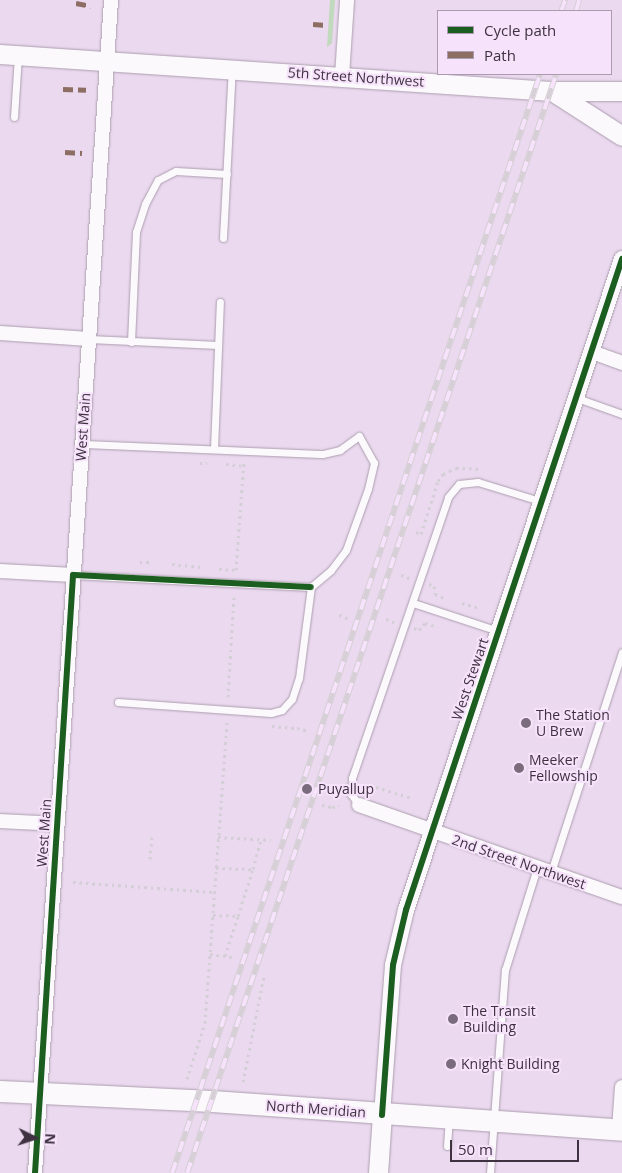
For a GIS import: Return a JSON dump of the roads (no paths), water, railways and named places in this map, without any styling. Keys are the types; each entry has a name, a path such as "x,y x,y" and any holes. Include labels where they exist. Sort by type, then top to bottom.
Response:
{"main road":[{"name":"5th Street Northwest","path":"9,54 550,91 622,136"},
{"path":"550,91 622,90"},
{"name":"North Meridian","path":"0,1091 218,1102 620,1129"},
{"path":"378,1173 382,1114"}],"street":[{"name":"West Main","path":"35,1173 110,0"},
{"path":"342,76 347,0"},
{"name":"West Stewart","path":"382,1114 392,965 406,910 543,502 622,259"},
{"path":"0,334 89,339"},
{"path":"592,352 622,363"},
{"path":"0,570 73,575"},
{"name":"2nd Street Northwest","path":"359,805 431,832 622,897"},
{"path":"0,821 58,824"},
{"path":"620,1129 622,1088"}],"lane":[{"path":"9,54 14,117"},
{"path":"224,238 232,69"},
{"path":"132,342 136,232 144,204 158,180 176,170 226,174"},
{"path":"214,449 220,302"},
{"path":"89,339 218,345"},
{"path":"577,398 622,414"},
{"path":"82,444 322,454 340,450 359,436 374,463 368,489 346,550 331,570 311,587 299,678 292,699 282,710 271,713 118,702"},
{"path":"359,805 351,794 352,778 448,497 459,484 470,482 486,484 543,502"},
{"path":"73,575 311,587"},
{"path":"413,603 499,632"},
{"path":"551,873 622,652"},
{"path":"490,1173 505,970 537,868"},
{"path":"447,1146 449,1119"}],"railway":[{"path":"561,10 565,0"},
{"path":"576,10 579,0"},
{"path":"172,1173 540,75"},
{"path":"187,1173 556,75"}],"place":[{"name":"The Station U Brew","path":"526,723"},
{"name":"Meeker Fellowship","path":"519,768"},
{"name":"Puyallup","path":"307,789"},
{"name":"The Transit Building","path":"453,1019"},
{"name":"Knight Building","path":"451,1064"}]}
